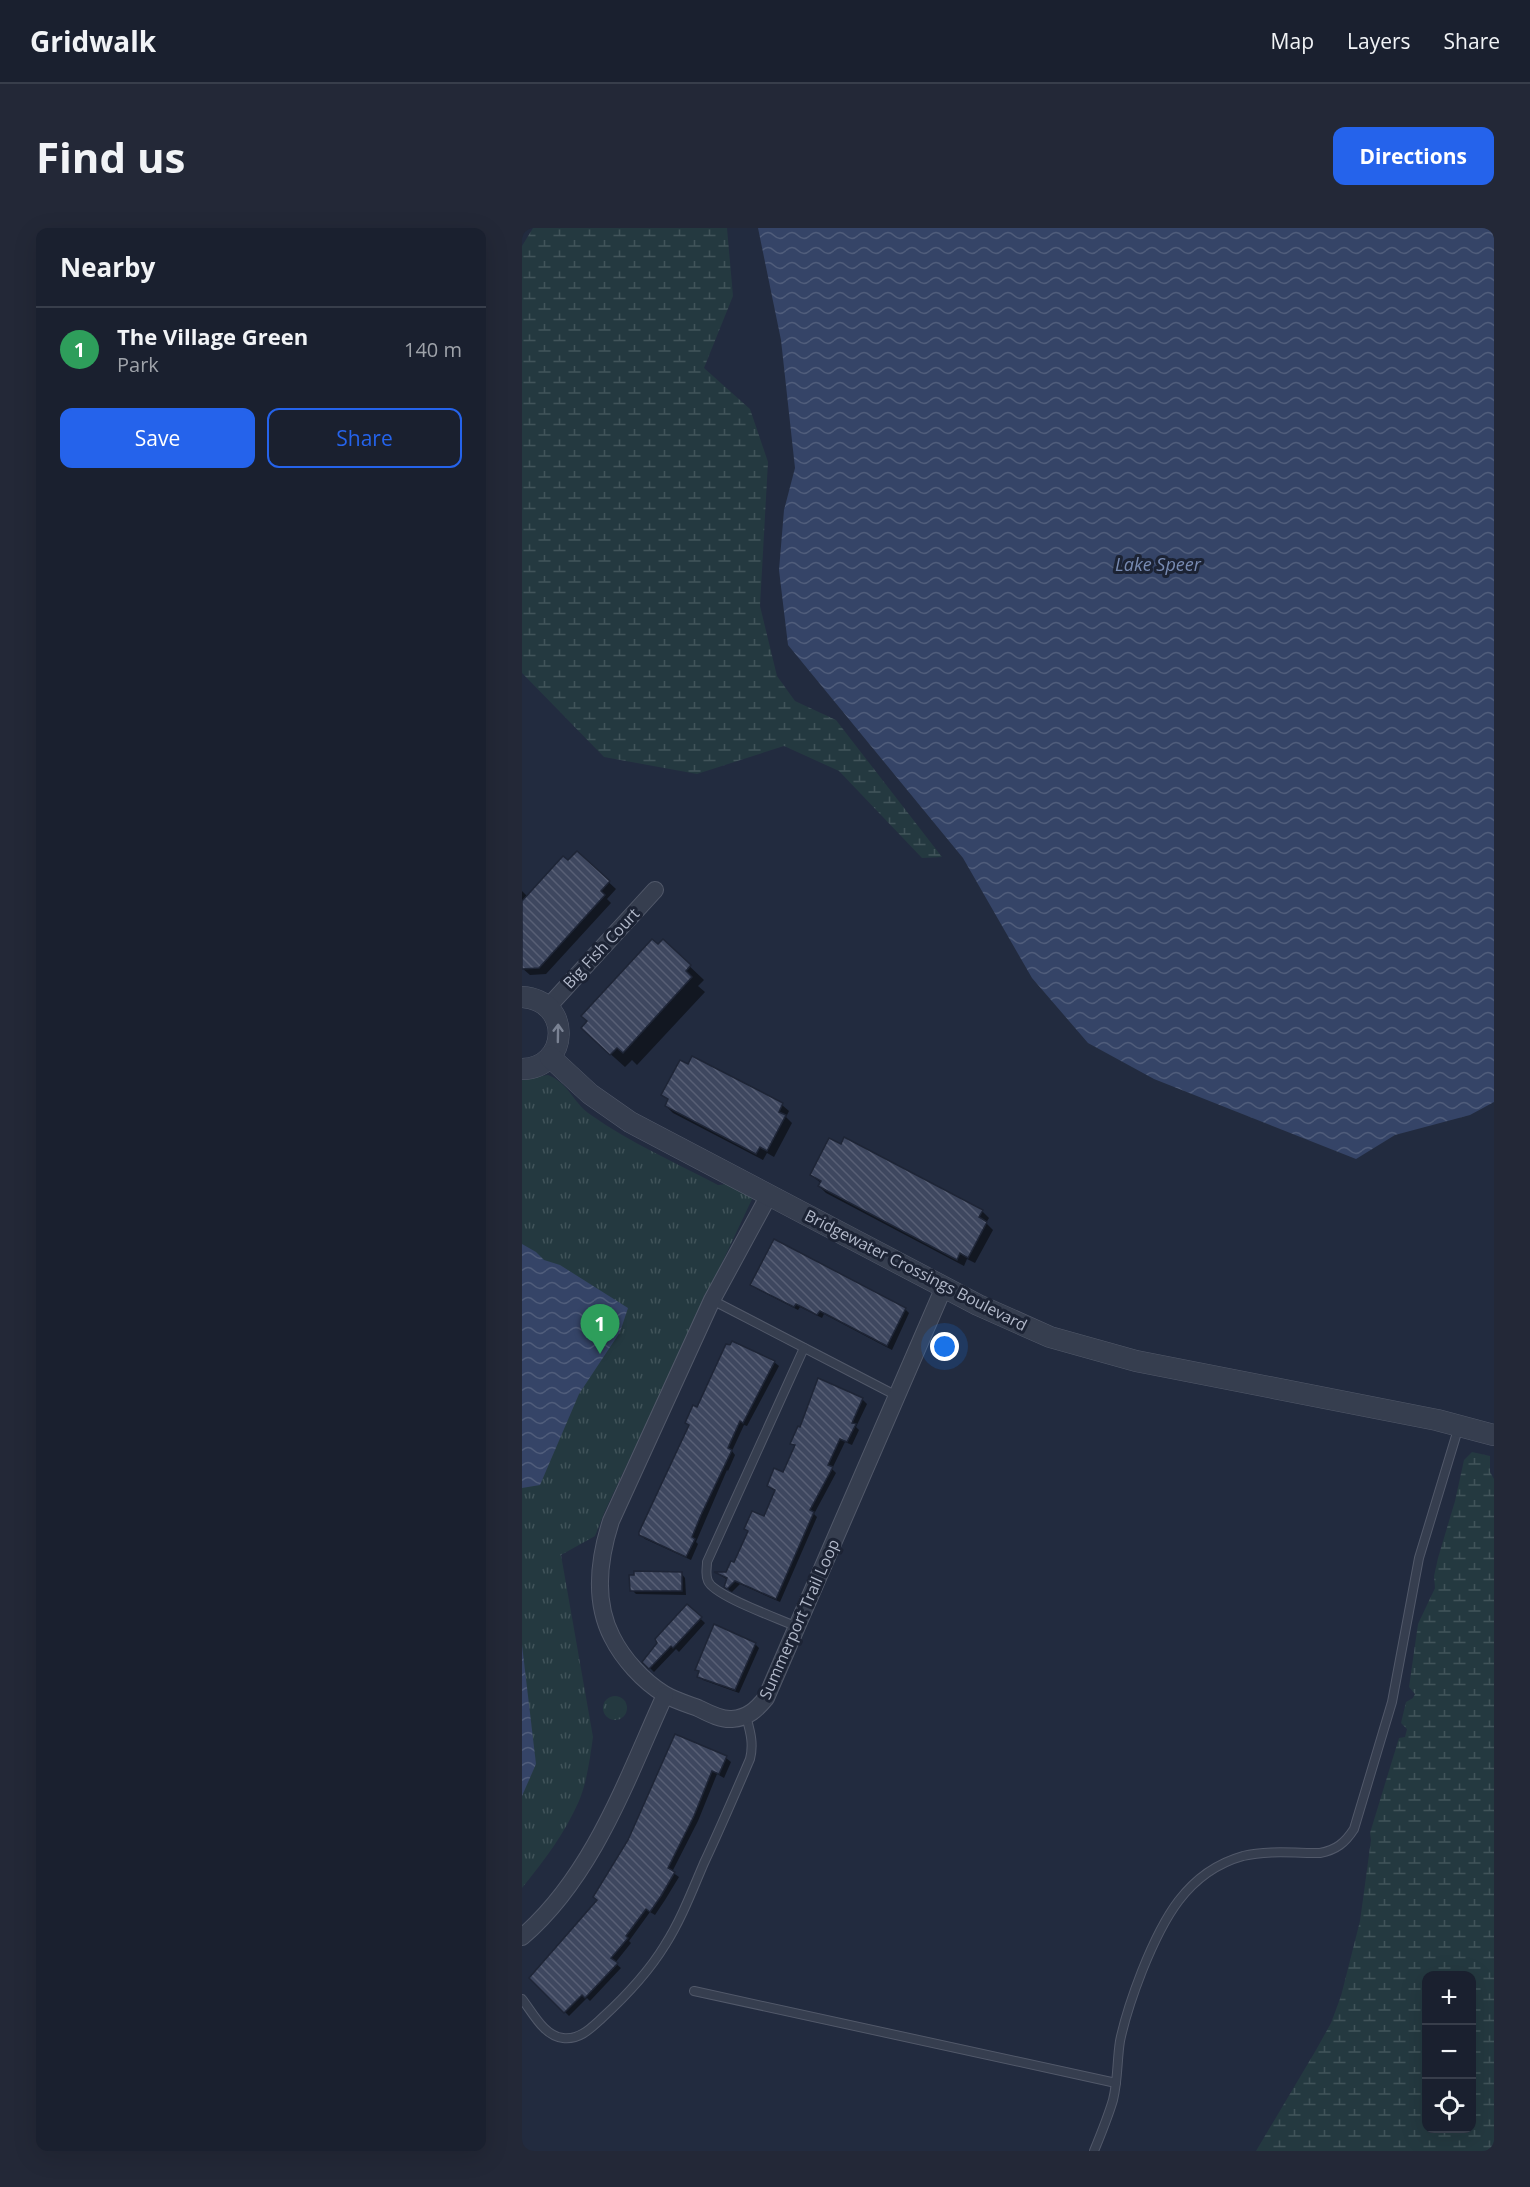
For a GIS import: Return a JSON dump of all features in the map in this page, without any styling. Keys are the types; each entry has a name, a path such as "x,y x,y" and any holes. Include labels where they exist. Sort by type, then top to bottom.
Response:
{"street":[{"name":"Big Fish Court","path":"548,1006 655,890"},
{"path":"522,997 540,1001 548,1006 558,1022 559,1032 555,1050 550,1057 534,1067 522,1069"},
{"name":"Bridgewater Crossings Boulevard","path":"550,1057 590,1094 630,1122 1006,1319 1088,1349 1136,1361 1459,1425 1494,1435"},
{"name":"Summerport Trail Loop","path":"769,1195 712,1300 611,1521 603,1546 599,1570 602,1605 611,1636 639,1673 665,1695 717,1717 732,1719 746,1716 756,1710 766,1698 944,1287"},
{"path":"522,1937 554,1904 597,1840 665,1695"}],"lane":[{"path":"712,1300 897,1396"},
{"path":"797,1627 721,1594 708,1582 706,1573 707,1562 804,1348"},
{"path":"1094,2151 1106,2120 1116,2083 1120,2042 1133,1994 1160,1929 1173,1906 1188,1888 1214,1868 1244,1856 1277,1852 1320,1853 1328,1851 1343,1844 1354,1829 1392,1702 1419,1558 1459,1425"},
{"path":"522,1999 551,2034 562,2038 573,2038 585,2033 641,1978 665,1945 684,1909 750,1759 753,1749 752,1738 746,1716"},
{"path":"694,1991 1116,2083"}],"green space":[{"path":"533,228 727,228 733,296 704,368 750,409 768,462 760,606 777,676 795,701 836,720 942,857 922,858 839,771 784,746 697,774 604,757 522,673 522,246"},
{"path":"548,1075 561,1083 579,1105 591,1115 622,1135 718,1185 728,1184 753,1197 595,1536 561,1555 593,1737 586,1778 579,1801 554,1846 522,1888 522,1079"},
{"path":"1472,1452 1490,1456 1490,1472 1494,1479 1494,2151 1256,2151 1331,2023 1341,1996 1360,1921 1370,1833 1399,1738 1405,1737 1407,1729 1401,1723 1406,1702 1415,1694 1409,1687 1418,1624 1435,1588 1434,1576 1438,1558 1455,1501 1464,1460"},
{"path":"615,1696 620,1697 626,1703 626,1713 620,1719 615,1720 610,1719 604,1713 603,1708 604,1703 610,1697"}],"water":[{"name":"Lake Speer","path":"758,228 1494,228 1494,1102 1470,1115 1395,1135 1356,1159 1154,1079 1088,1043 1032,978 963,858 788,645 779,570 784,510 795,468 781,340"},
{"path":"522,1244 544,1260 560,1265 628,1308 620,1332 579,1394 540,1485 522,1488"},
{"path":"522,1645 536,1764 522,1796"}],"building":[{"path":"577,851 610,881 601,891 605,895 539,968 522,969 522,901 563,856 568,860"},
{"path":"652,939 658,944 663,939 691,965 686,971 692,977 623,1053 617,1048 610,1055 581,1028 587,1021 581,1016"},
{"path":"692,1056 783,1103 779,1112 786,1115 767,1151 760,1147 756,1154 665,1106 668,1099 661,1095 680,1060 688,1064"},
{"path":"844,1137 983,1210 979,1217 987,1222 968,1258 960,1253 957,1260 818,1186 821,1181 810,1175 829,1138 841,1144"},
{"path":"774,1239 906,1308 887,1346 820,1311 817,1315 796,1304 794,1307 750,1285"},
{"path":"732,1341 775,1361 743,1423 740,1421 728,1448 732,1450 701,1515 692,1537 695,1539 686,1557 639,1535 639,1532 689,1425 685,1423 693,1405 697,1407 726,1344 730,1345"},
{"path":"818,1378 863,1398 852,1423 856,1424 847,1442 840,1439 828,1465 833,1467 810,1510 814,1512 776,1599 735,1581 727,1589 724,1587 727,1578 714,1572 726,1572 731,1561 734,1562 748,1531 744,1529 752,1511 764,1516 775,1490 767,1486 774,1468 783,1472 795,1445 790,1444 798,1426 800,1427"},
{"path":"634,1571 682,1572 682,1591 630,1591 629,1575 634,1575"},
{"path":"687,1604 702,1617 673,1648 671,1646 649,1669 642,1662 657,1643 655,1639"},
{"path":"714,1624 756,1643 735,1690 697,1677 699,1671 695,1670"},
{"path":"675,1734 727,1756 719,1774 712,1771 694,1816 668,1868 675,1872 661,1896 650,1912 646,1909 626,1936 628,1938 611,1958 618,1963 585,1998 582,1995 564,2013 529,1978 597,1900 593,1897 628,1840"}],"place":[{"name":"The Village Green","path":"600,1354"}]}
